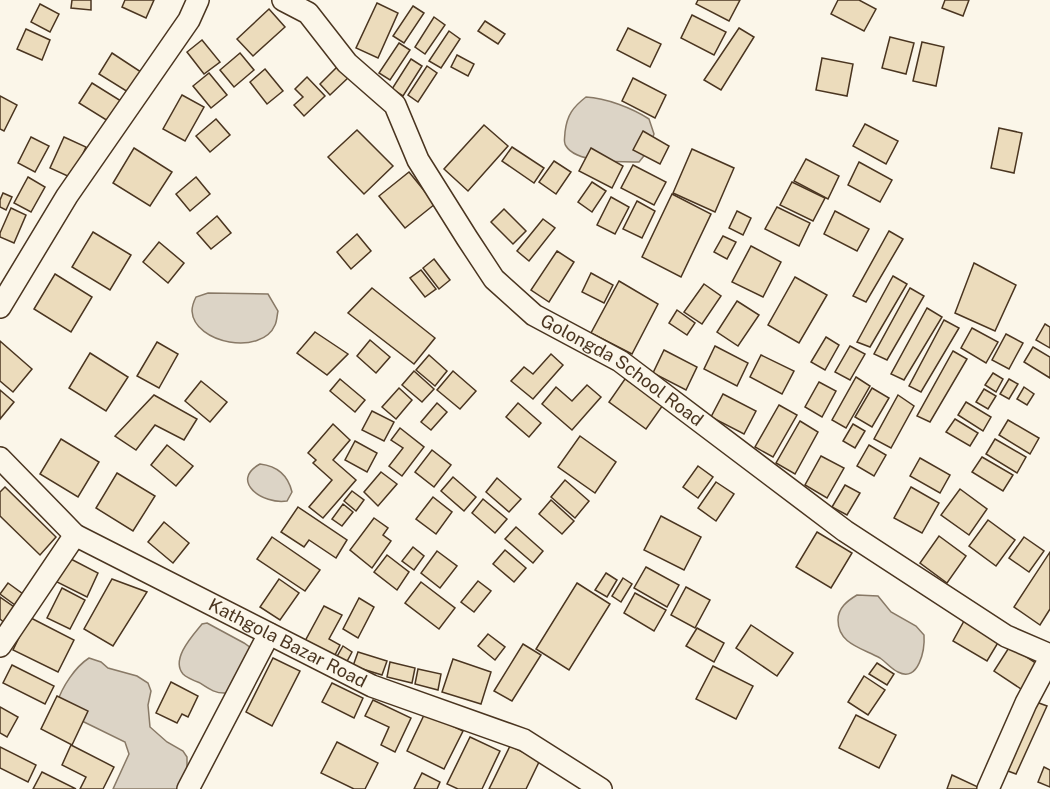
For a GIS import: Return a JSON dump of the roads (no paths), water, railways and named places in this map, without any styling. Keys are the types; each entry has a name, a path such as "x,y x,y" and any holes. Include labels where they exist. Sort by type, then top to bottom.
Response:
{"street":[{"path":"0,307 67,196 189,20 198,0"},
{"name":"Golongda School Road","path":"283,0 308,13 347,63 395,105 418,160 494,279 534,315 620,361 845,531 1006,636 1050,657"},
{"name":"Kathgola Bazar Road","path":"0,458 75,535 372,686 524,740 602,789"},
{"path":"0,646 75,535"},
{"path":"188,789 268,634"},
{"path":"988,789 1026,703 1050,657"}]}
